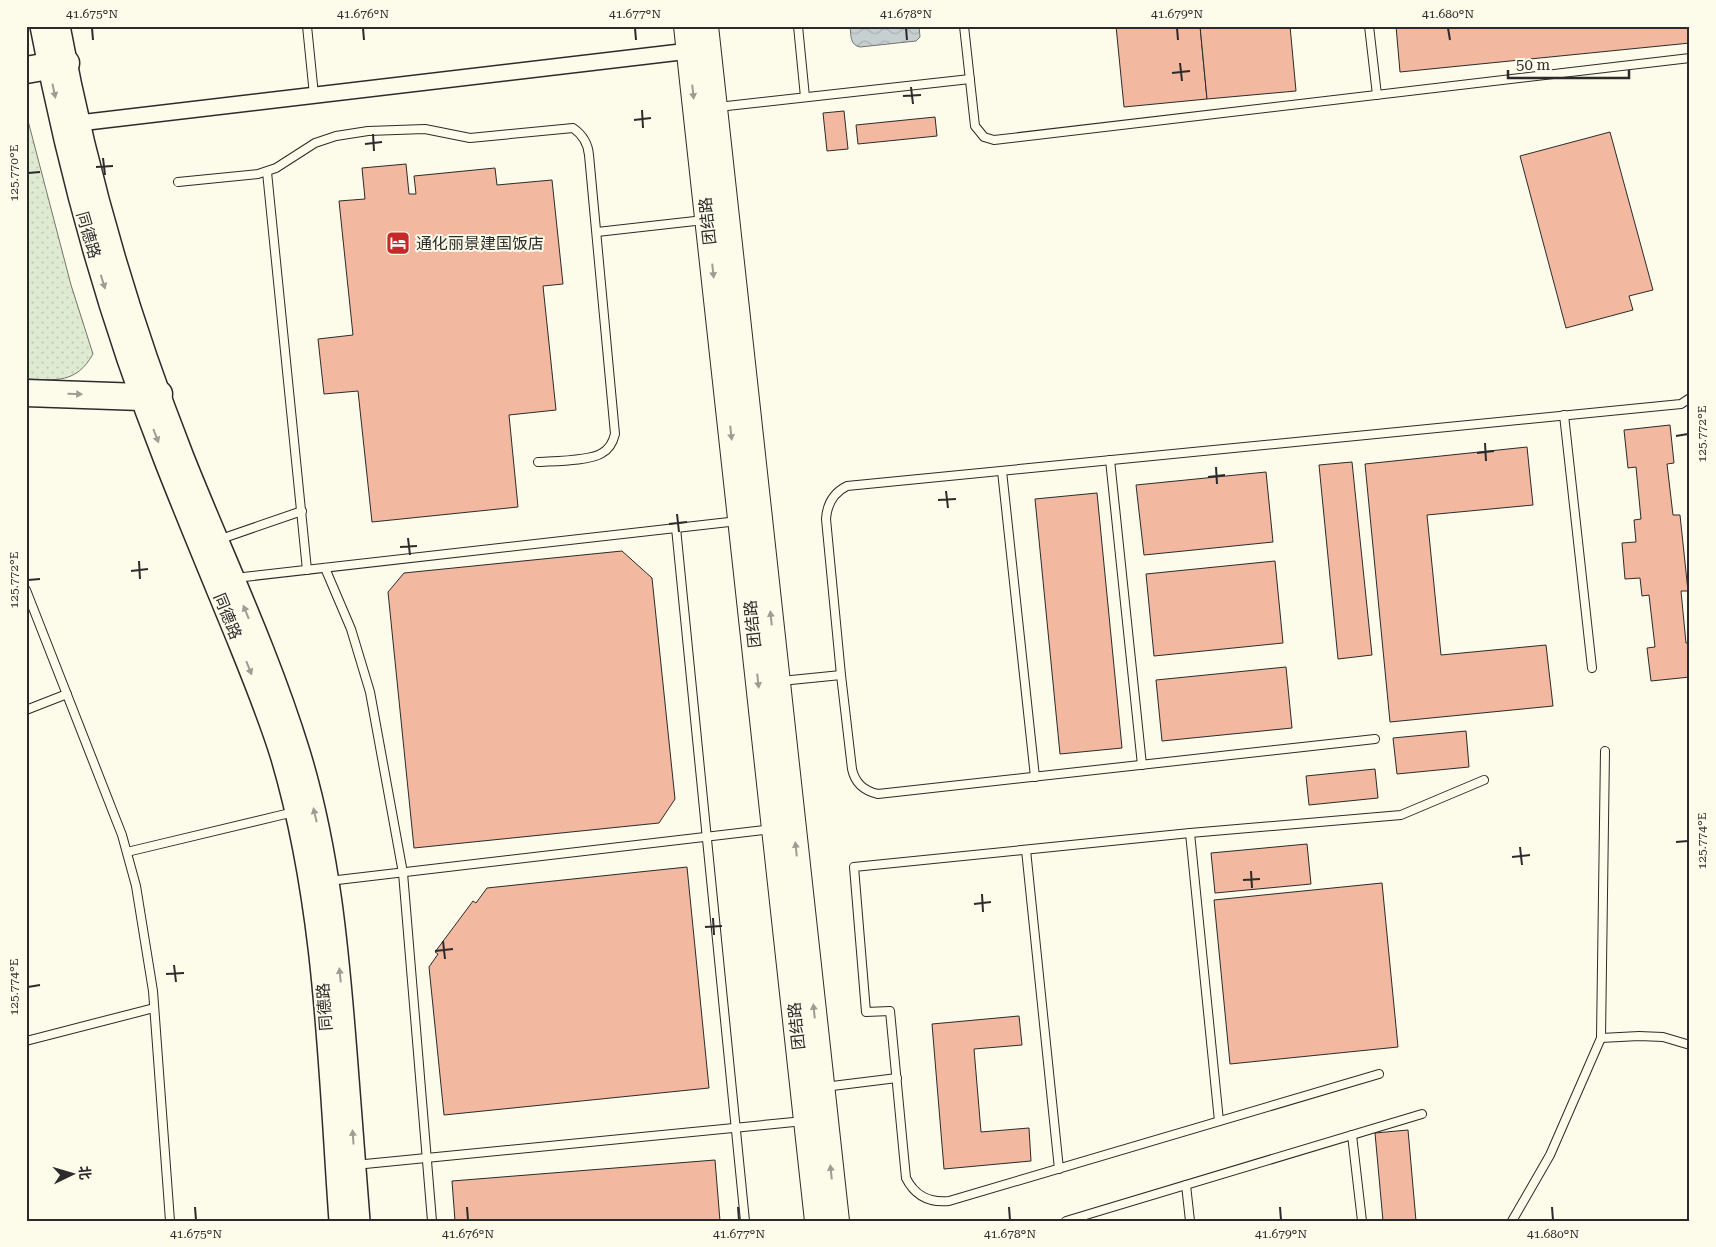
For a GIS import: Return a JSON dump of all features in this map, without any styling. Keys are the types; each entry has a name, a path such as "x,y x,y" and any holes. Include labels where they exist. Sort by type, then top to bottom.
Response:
{"highway":[{"name":"团结路","path":"686,26 817,1221"},
{"name":"团结路","path":"706,26 837,1221"},
{"path":"26,393 150,395"}],"main road":[{"name":"同德路","path":"41,26 47,67 76,187 117,326 217,540 269,669 299,752 329,882 340,979 359,1221"},
{"name":"同德路","path":"59,26 47,67 79,123 113,252 134,321 150,395 268,716 296,811 310,876 320,962 340,1221"}],"street":[{"path":"79,123 689,50"}],"lane":[{"path":"307,26 314,95"},
{"path":"798,26 805,97"},
{"path":"964,26 975,126 984,136 994,140 1690,58"},
{"path":"1369,26 1377,95"},
{"path":"715,107 970,79"},
{"path":"178,182 267,172 286,162 305,148 336,136 397,129 425,129 470,138 573,128 583,137 588,148 615,434 613,442 608,449 596,456 538,462"},
{"path":"267,172 307,570"},
{"path":"597,232 707,220"},
{"path":"1375,740 878,794 864,789 853,775 826,519 829,504 832,498 847,486 1681,404 1690,398"},
{"path":"1564,416 1592,668"},
{"path":"1110,460 1142,765"},
{"path":"1002,471 1035,777"},
{"path":"217,540 302,512"},
{"path":"232,578 740,521"},
{"path":"676,528 745,1221"},
{"path":"325,568 351,629 370,692 403,873 432,1221"},
{"path":"26,590 115,817 136,886 153,991 170,1221"},
{"path":"778,682 841,675"},
{"path":"26,710 67,694"},
{"path":"1512,1221 1550,1155 1601,1038 1605,751"},
{"path":"1379,1074 949,1201 932,1201 920,1195 906,1178 890,1011 866,1012 854,868 1190,833 1402,815 1484,780"},
{"path":"127,852 296,811"},
{"path":"329,882 774,829"},
{"path":"1190,833 1219,1121"},
{"path":"1026,850 1059,1169"},
{"path":"26,1041 154,1008"},
{"path":"1601,1038 1663,1037 1690,1045"},
{"path":"822,1087 897,1078"},
{"path":"1066,1221 1422,1114"},
{"path":"355,1165 806,1121"},
{"path":"1352,1135 1362,1221"},
{"path":"1186,1185 1190,1221"}],"green space":[{"path":"26,113 71,285 93,354 80,371 64,378 47,380 26,379"}],"water":[{"path":"850,26 919,26 920,37 916,41 860,47 853,42"}],"building":[{"path":"1116,26 1200,26 1207,99 1124,107"},
{"path":"1200,26 1290,26 1296,91 1207,99"},
{"path":"1396,26 1690,26 1690,43 1400,72"},
{"path":"844,111 848,149 827,151 823,113"},
{"path":"935,117 937,136 858,144 856,125"},
{"path":"1610,132 1653,290 1629,296 1633,310 1566,328 1520,156"},
{"path":"406,164 409,194 416,194 414,176 495,168 497,185 552,180 563,284 543,286 556,410 509,415 518,507 372,522 358,391 324,394 318,339 353,335 339,201 365,199 362,168"},
{"path":"1670,425 1674,463 1667,464 1673,515 1680,515 1688,591 1681,591 1686,643 1690,643 1690,677 1651,681 1647,648 1655,647 1649,595 1642,596 1640,578 1625,579 1622,543 1636,542 1634,520 1641,519 1636,467 1628,468 1624,430"},
{"path":"1527,447 1533,505 1427,515 1441,655 1546,645 1553,706 1390,722 1365,464"},
{"path":"1352,462 1372,655 1338,659 1319,465"},
{"path":"1266,472 1273,542 1144,555 1136,485"},
{"path":"1097,493 1122,748 1060,754 1035,499"},
{"path":"622,551 652,578 675,799 659,823 414,848 388,592 404,573"},
{"path":"1275,561 1283,643 1154,656 1146,574"},
{"path":"1286,667 1292,728 1162,741 1156,680"},
{"path":"1466,731 1469,767 1397,774 1393,738"},
{"path":"1375,769 1378,798 1309,805 1306,776"},
{"path":"1307,844 1311,884 1215,893 1211,853"},
{"path":"687,867 709,1088 444,1115 429,967 438,954 435,952 473,901 476,903 487,888"},
{"path":"1382,883 1398,1047 1230,1064 1214,900"},
{"path":"1019,1016 1022,1045 974,1049 981,1132 1029,1128 1031,1161 944,1169 932,1024"},
{"path":"1408,1130 1416,1221 1383,1221 1375,1133"},
{"path":"715,1160 720,1221 455,1221 452,1181"}],"place":[{"name":"通化丽景建国饭店","path":"398,243"}]}
